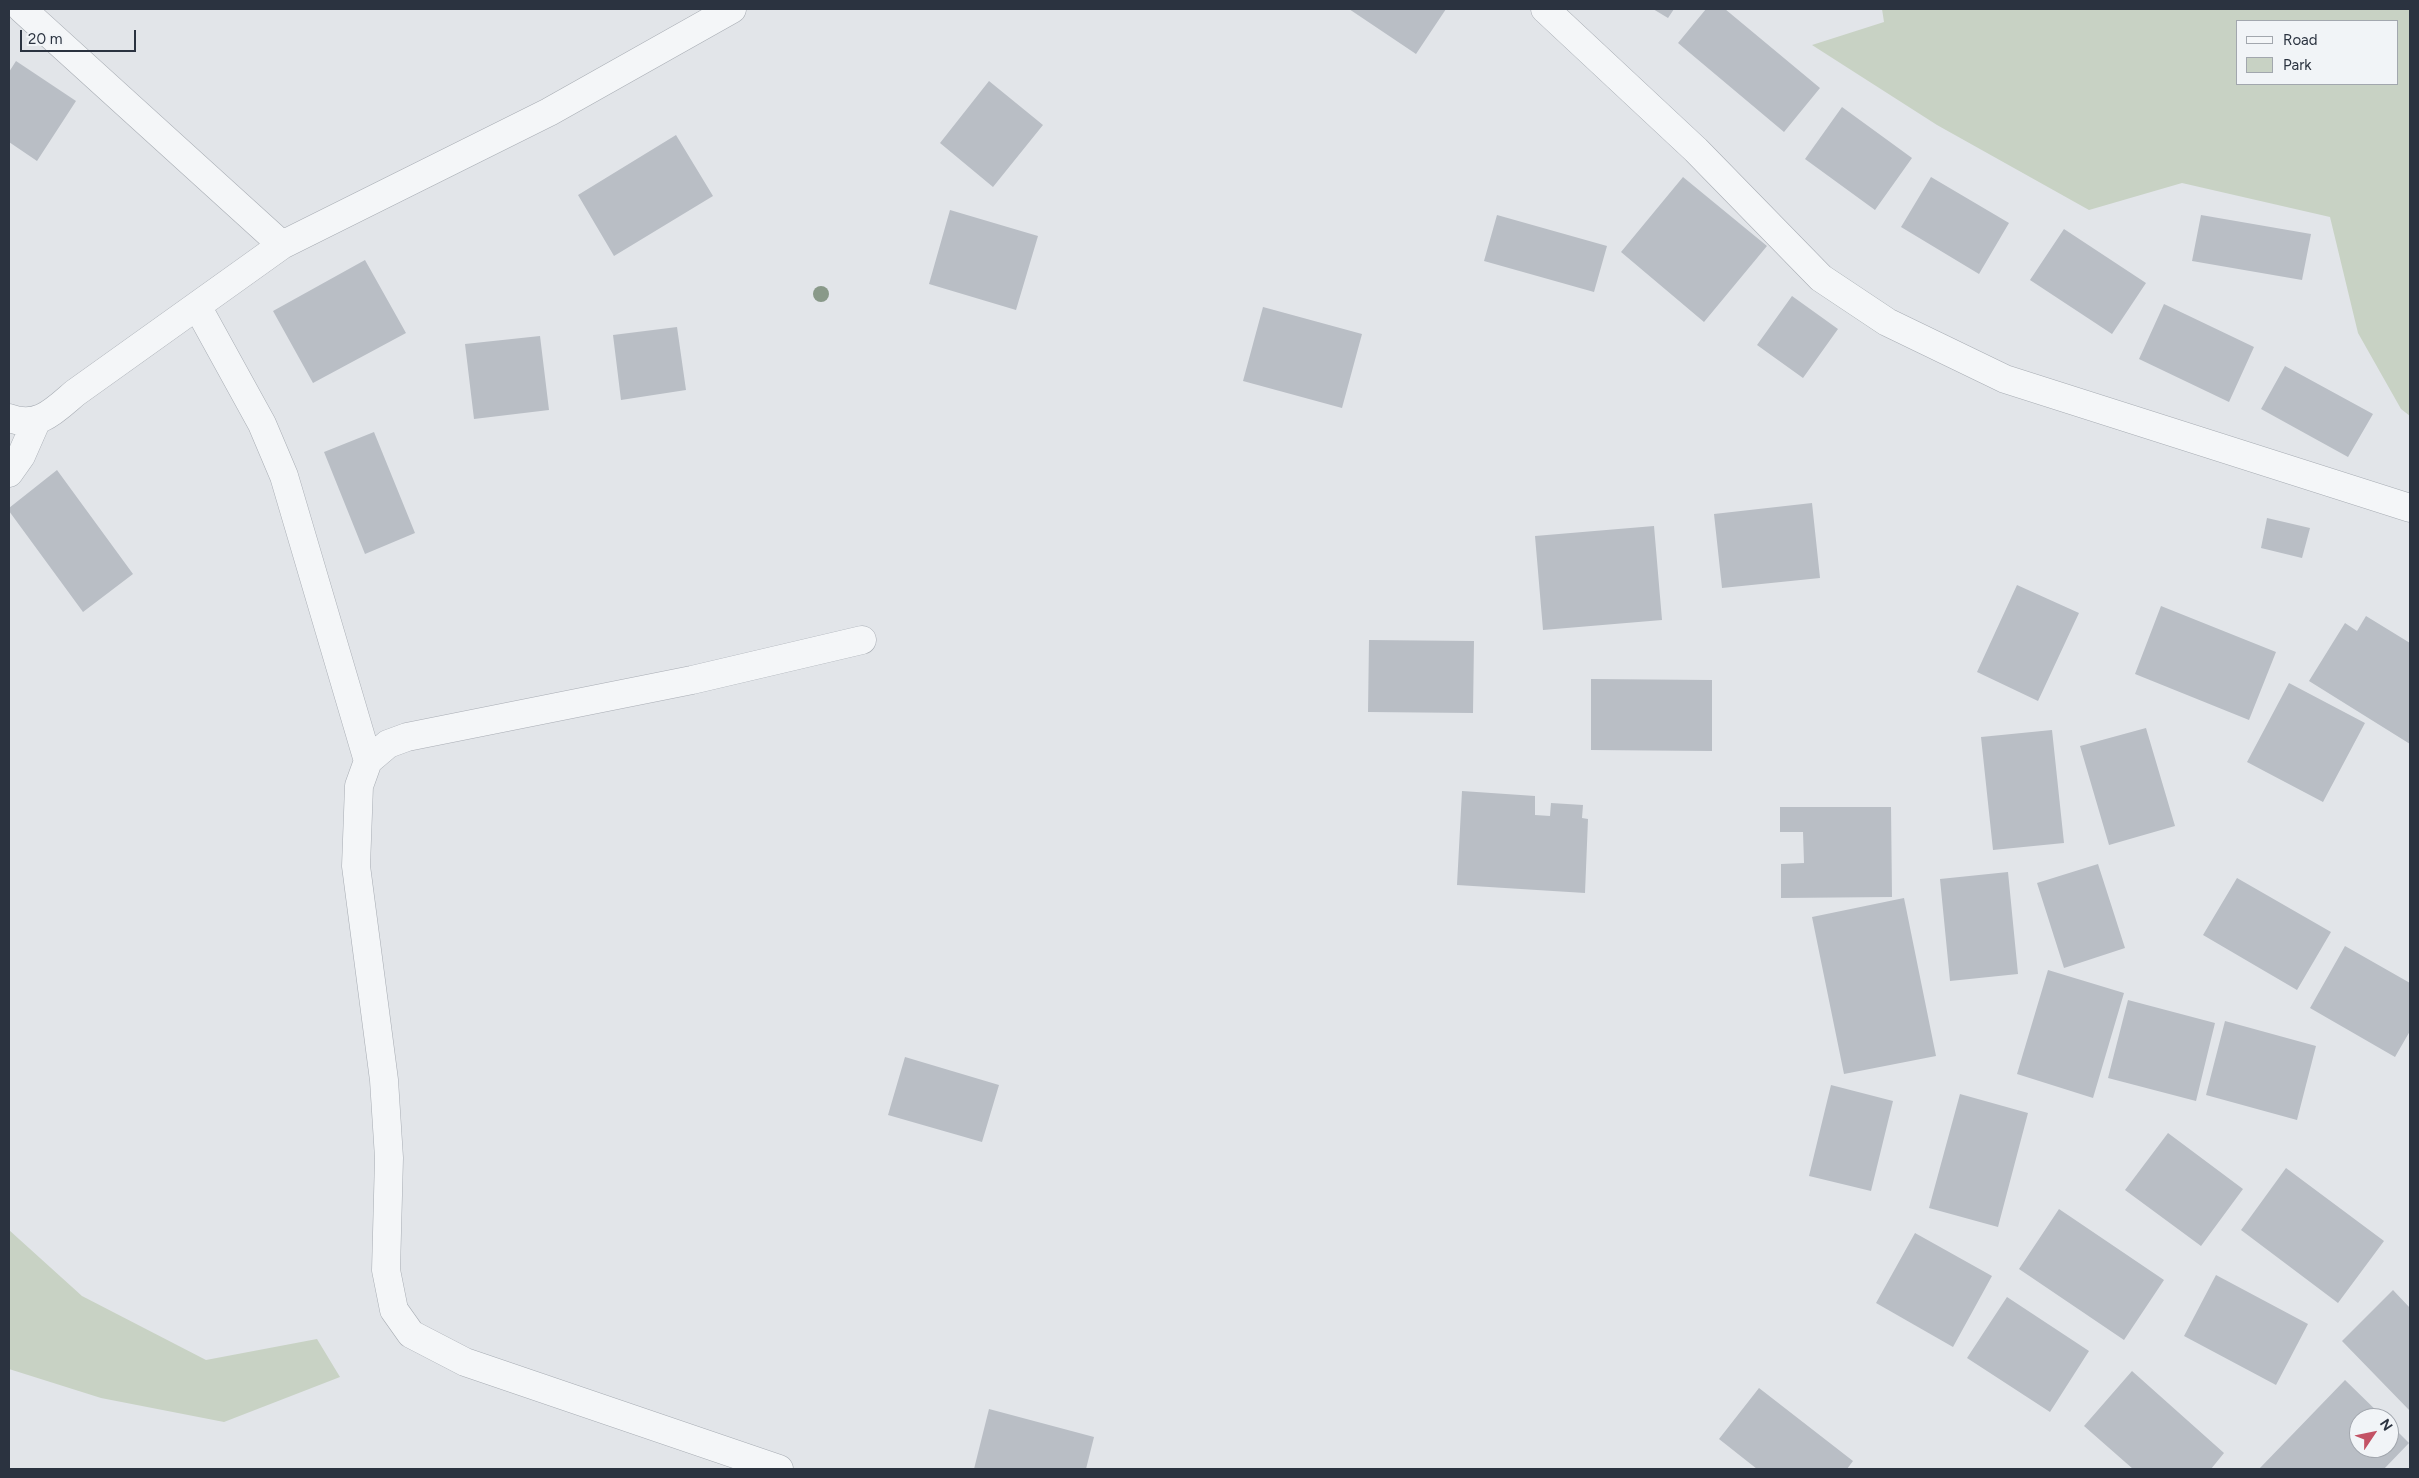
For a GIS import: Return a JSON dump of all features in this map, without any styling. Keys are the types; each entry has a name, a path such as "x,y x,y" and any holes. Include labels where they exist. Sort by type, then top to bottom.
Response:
{"street":[{"path":"22,9 282,245"},
{"path":"9,473 20,456 36,422 53,412 75,393 282,245 549,112 732,9"},
{"path":"1545,9 1696,150 1821,278 1887,322 2005,379 2410,508"},
{"path":"198,306 258,416 284,476 368,761"},
{"path":"9,418 36,422"},
{"path":"779,1469 464,1362 411,1334 394,1310 386,1270 389,1158 384,1080 356,866 359,786 368,761 388,744 407,736 692,680 862,640"}],"green space":[{"path":"1882,9 2410,9 2410,416 2401,409 2358,333 2330,217 2182,183 2089,210 1937,125 1812,45 1884,22"},
{"path":"9,1230 82,1296 206,1360 317,1339 340,1377 224,1422 101,1398 9,1369"}],"building":[{"path":"1349,9 1446,9 1416,54"},
{"path":"1653,9 1674,9 1668,18"},
{"path":"1706,9 1725,9 1820,88 1784,132 1678,43"},
{"path":"16,61 76,101 37,161 9,142 9,72"},
{"path":"989,81 1043,125 993,187 940,143"},
{"path":"1842,107 1912,158 1875,210 1805,159"},
{"path":"676,135 713,196 614,256 578,195"},
{"path":"1683,177 1767,246 1704,322 1621,252"},
{"path":"1931,177 2009,223 1979,274 1901,227"},
{"path":"950,210 1038,236 1016,310 929,284"},
{"path":"1497,215 1607,246 1594,292 1484,261"},
{"path":"2201,215 2311,234 2302,280 2192,261"},
{"path":"2064,229 2146,283 2112,334 2030,280"},
{"path":"365,260 406,333 313,383 273,311"},
{"path":"1792,296 1838,329 1803,378 1757,345"},
{"path":"2164,304 2254,347 2229,402 2139,359"},
{"path":"1263,307 1362,334 1342,408 1243,381"},
{"path":"677,327 686,390 621,400 613,335"},
{"path":"540,336 549,410 474,419 465,344"},
{"path":"2285,366 2373,414 2348,457 2261,409"},
{"path":"374,432 415,533 365,554 324,452"},
{"path":"57,470 133,574 83,612 9,511 9,508"},
{"path":"1812,503 1820,578 1722,588 1714,514"},
{"path":"2267,518 2310,528 2302,558 2261,548"},
{"path":"1654,526 1662,620 1543,630 1535,536"},
{"path":"2017,585 2079,613 2038,701 1977,672"},
{"path":"2161,606 2276,652 2249,720 2135,674"},
{"path":"2366,616 2410,643 2410,744 2309,681 2345,623 2357,631"},
{"path":"1369,640 1474,641 1473,713 1368,712"},
{"path":"1591,679 1712,680 1712,751 1591,750"},
{"path":"2289,683 2365,723 2323,802 2247,762"},
{"path":"2146,728 2175,826 2109,845 2080,746"},
{"path":"2052,730 2064,843 1993,850 1981,737"},
{"path":"1462,791 1535,796 1535,815 1550,816 1551,803 1583,805 1582,818 1588,819 1585,893 1457,885"},
{"path":"1780,807 1891,807 1892,897 1781,898 1781,864 1804,863 1803,832 1780,832"},
{"path":"2098,864 2125,948 2064,968 2037,883"},
{"path":"2008,872 2018,974 1950,981 1940,879"},
{"path":"2237,878 2331,932 2297,990 2203,935"},
{"path":"1904,898 1936,1056 1844,1074 1812,917"},
{"path":"2345,946 2410,983 2410,1031 2395,1057 2310,1008"},
{"path":"2048,970 2124,993 2093,1098 2017,1074"},
{"path":"2128,1000 2215,1023 2196,1101 2108,1078"},
{"path":"2225,1021 2316,1046 2297,1120 2206,1095"},
{"path":"905,1057 999,1085 982,1142 888,1115"},
{"path":"1831,1085 1893,1101 1871,1191 1809,1176"},
{"path":"1960,1094 2028,1113 1998,1227 1929,1208"},
{"path":"2168,1133 2243,1189 2201,1246 2125,1190"},
{"path":"2286,1168 2384,1241 2338,1303 2241,1230"},
{"path":"2059,1209 2164,1280 2124,1340 2019,1269"},
{"path":"1915,1233 1992,1276 1953,1347 1876,1303"},
{"path":"2216,1275 2308,1324 2276,1385 2184,1336"},
{"path":"2393,1290 2410,1308 2410,1411 2342,1341"},
{"path":"2007,1297 2089,1351 2050,1412 1967,1358"},
{"path":"2132,1371 2224,1453 2211,1469 2133,1469 2084,1426"},
{"path":"2345,1380 2374,1408 2349,1408 2349,1458 2395,1458 2384,1469 2259,1469"},
{"path":"1759,1388 1853,1461 1847,1469 1757,1469 1719,1439"},
{"path":"989,1409 1094,1437 1086,1469 974,1469"},
{"path":"2399,1433 2409,1443 2399,1453"}]}
